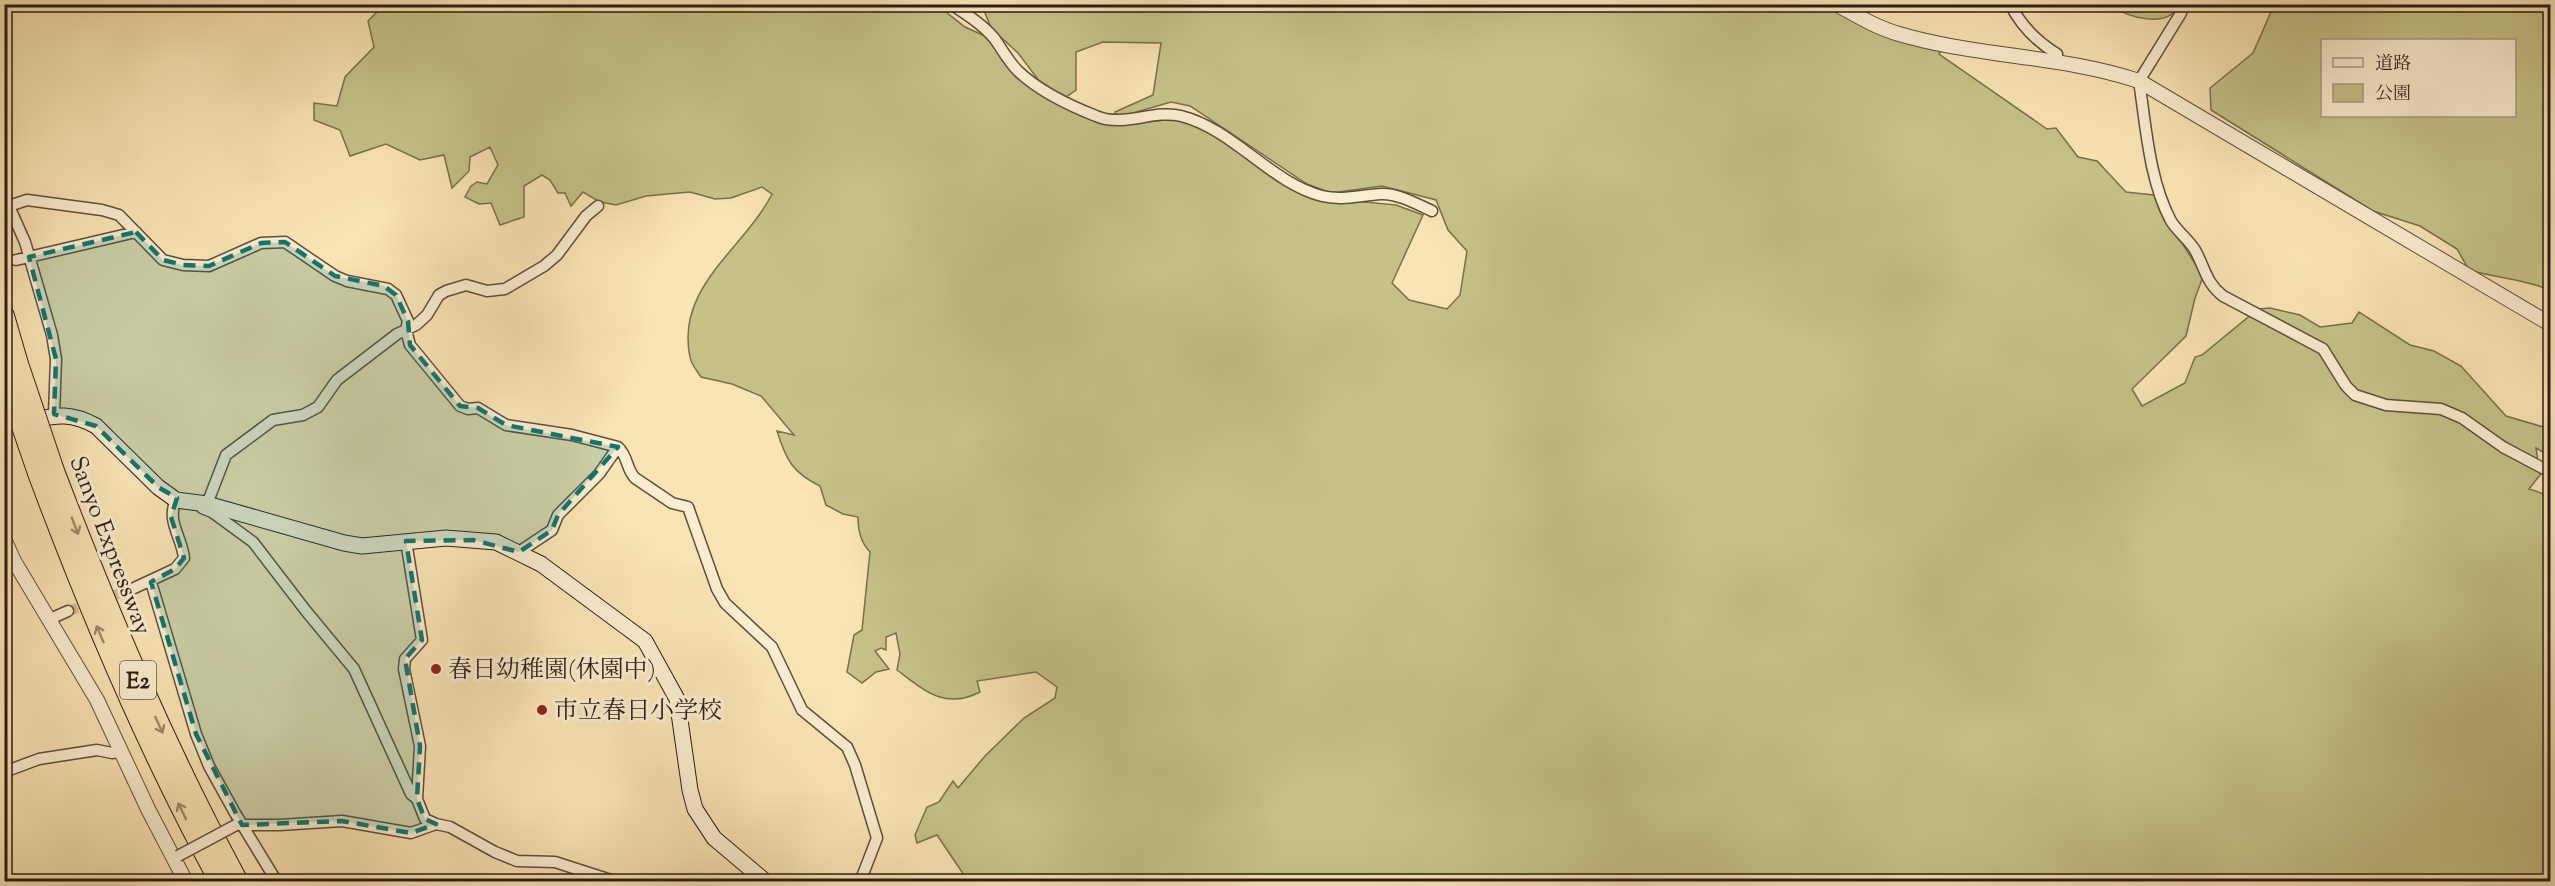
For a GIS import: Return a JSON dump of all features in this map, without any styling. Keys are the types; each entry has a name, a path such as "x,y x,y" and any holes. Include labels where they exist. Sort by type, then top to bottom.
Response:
{"highway":[{"name":"Sanyo Expressway","path":"4,316 11,369 90,611 125,691 194,835 220,882"},
{"name":"Sanyo Expressway","path":"46,472 140,684 204,818 238,882"}],"main road":[{"path":"4,423 16,423 54,414 84,419 96,426 158,487 176,500 207,504 344,543 362,546 446,538 496,542 541,564 645,641 677,699 690,790 695,809 714,838 766,882"}],"street":[{"path":"951,4 970,16 988,32 1019,72 1041,90 1098,118 1116,120 1177,115 1198,120 1300,187 1322,196 1340,199 1383,194 1413,202 1432,211"},
{"path":"1836,4 1896,33 1929,42 2114,72 2139,81 2550,324"},
{"path":"2010,4 2017,18 2031,35 2057,54 2057,62"},
{"path":"2184,4 2181,13 2139,81 2155,175 2166,210 2173,224 2195,250 2212,287 2223,296 2323,349 2346,386 2355,395 2386,405 2441,409 2462,418 2503,447 2550,472"},
{"path":"4,195 29,257 52,335 56,359 54,414"},
{"path":"9,206 27,200 102,210 119,215 163,260 183,265 209,266 261,243 285,242 335,276 347,281 388,288 396,295 408,321 405,330 410,345 459,406 468,409 478,408 506,425 572,435 618,447 624,452 630,473 635,478 672,503 688,507 714,581 725,603 772,647 802,711 847,747 877,838 860,882"},
{"path":"207,504 226,455 273,420 312,412 336,380 396,334 416,325 427,315 439,295 466,285 487,291 505,289 544,266 557,255 586,216 598,206"},
{"path":"16,260 136,232"},
{"path":"519,552 552,530 558,515 599,474 618,447"},
{"path":"132,590 175,569 184,558 183,548 171,517 171,510 176,500"},
{"path":"192,502 194,506 212,512 253,542 354,669 411,794 417,799 426,819 436,824 450,826 495,852 517,861 555,862 617,882"},
{"path":"4,539 14,561 50,619 69,657 97,700 121,752 176,857 186,882"},
{"path":"406,541 422,640 405,658 404,669 420,746 417,799"},
{"path":"151,582 196,734 209,766 239,825 277,882"},
{"path":"50,619 68,611"},
{"path":"4,772 39,759 97,750 121,752"},
{"path":"176,857 239,825 342,821 411,833 436,824"},
{"path":"4,876 9,882"}],"highlighted area":[{"path":"136,232 163,260 183,265 209,266 261,243 285,242 335,276 384,286 396,295 408,321 410,345 460,406 478,408 506,425 618,447 558,515 552,530 519,552 473,540 406,541 422,640 405,659 420,746 417,799 425,819 436,824 411,833 342,821 242,825 196,734 151,582 175,569 184,558 171,517 177,498 158,487 96,426 54,414 56,359 29,257"}],"green space":[{"path":"384,5 937,5 965,27 985,36 1016,75 1039,93 1097,122 1116,125 1176,119 1196,124 1298,191 1320,200 1396,205 1423,215 1392,283 1409,300 1447,309 1460,295 1467,251 1448,230 1436,200 1382,186 1331,193 1307,184 1190,106 1171,102 1116,118 1115,112 1153,95 1161,43 1103,42 1076,52 1076,90 1063,99 1040,82 1018,53 991,28 983,8 973,5 1832,5 1913,43 1942,49 1939,54 2047,129 2056,128 2078,157 2097,161 2126,192 2154,195 2203,277 2195,298 2186,336 2132,389 2142,406 2185,383 2195,357 2202,355 2258,309 2270,308 2300,315 2320,327 2352,323 2359,312 2410,345 2434,351 2461,366 2506,416 2550,429 2550,456 2536,448 2540,475 2529,489 2550,496 2550,881 968,881 937,835 917,843 915,835 927,807 939,802 953,781 958,788 985,756 1024,718 1055,698 1057,687 1036,672 977,681 980,692 968,697 956,699 936,696 897,670 900,654 896,633 886,637 886,650 881,648 875,651 889,669 876,672 862,683 847,672 854,635 862,630 870,552 860,536 858,517 843,514 826,505 820,486 797,471 787,458 777,431 794,435 761,396 732,384 701,377 690,357 688,332 693,310 702,289 760,214 772,194 762,187 731,198 715,199 690,192 646,196 616,205 600,202 583,192 571,206 565,193 558,193 550,180 542,175 524,186 524,217 500,225 491,203 479,204 465,197 471,186 477,182 487,184 498,165 490,147 470,157 469,171 452,188 444,155 420,160 386,144 350,156 340,130 314,120 314,103 337,106 345,77 374,47 368,21"},
{"path":"2111,5 2179,5 2166,17 2147,19 2127,14"},
{"path":"2274,5 2550,5 2550,290 2530,283 2469,270 2457,249 2420,226 2373,211 2211,110 2210,88 2253,53"}],"tunnel":[{"path":"4,264 16,260"},
{"path":"68,611 132,589"}],"place":[{"name":"春日幼稚園(休園中)","path":"436,669"},
{"name":"市立春日小学校","path":"542,710"}]}
